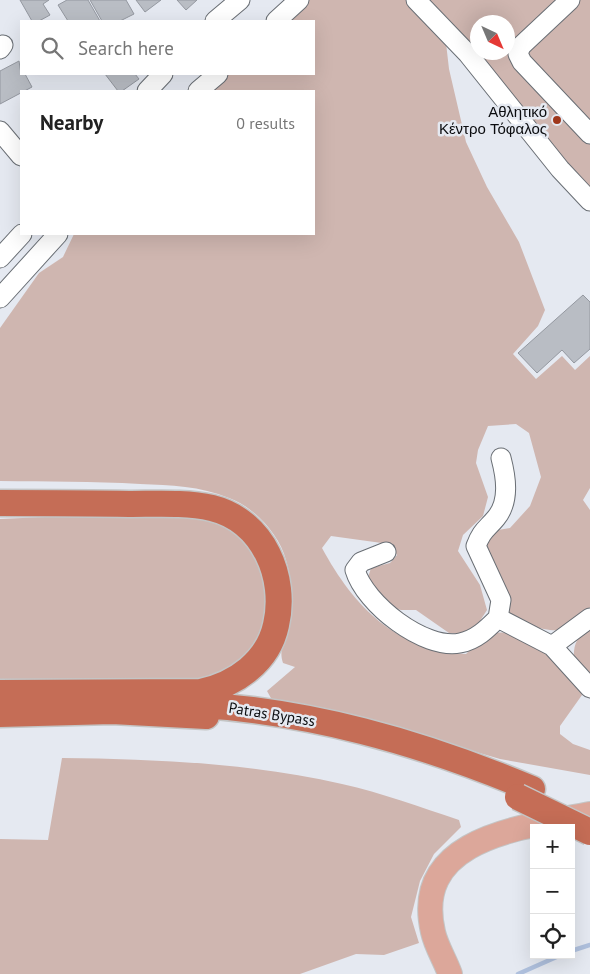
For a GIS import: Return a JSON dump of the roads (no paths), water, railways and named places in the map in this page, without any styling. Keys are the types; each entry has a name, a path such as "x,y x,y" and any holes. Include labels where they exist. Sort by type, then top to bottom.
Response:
{"highway":[{"path":"0,502 155,504 212,508 240,522 260,543 276,570 280,598 275,630 260,658 242,675 215,689 201,692 0,693"},
{"name":"Patras Bypass","path":"0,703 131,702 210,705 299,717 356,729 438,752 525,793"},
{"name":"Patras Bypass","path":"13,713 112,712 210,716 299,728 341,736 425,760 525,793"},
{"path":"525,793 590,815"},
{"path":"525,793 590,832"}],"main road":[{"path":"450,974 434,934 432,914 435,889 446,867 463,850 486,837 590,815"}],"street":[{"path":"216,20 240,0"},
{"path":"277,20 299,0"},
{"path":"416,0 468,54 560,169 590,201"},
{"path":"570,0 521,46 518,54 522,62 590,134"},
{"path":"148,90 162,75"},
{"path":"199,90 217,75"},
{"path":"0,131 20,155"},
{"path":"0,258 21,235"},
{"path":"0,298 57,235"},
{"path":"386,552 361,562 355,570 359,582 368,596 386,614 441,644 472,640 498,618 501,600 476,546 484,528 496,518 504,505 506,477 501,458"},
{"path":"498,618 552,646 590,688"},
{"path":"552,646 590,618"}],"waterway":[{"path":"575,950 590,945"},
{"path":"518,974 552,959"}],"place":[{"name":"Αθλητικό Κέντρο Τόφαλος","path":"557,120"}]}
